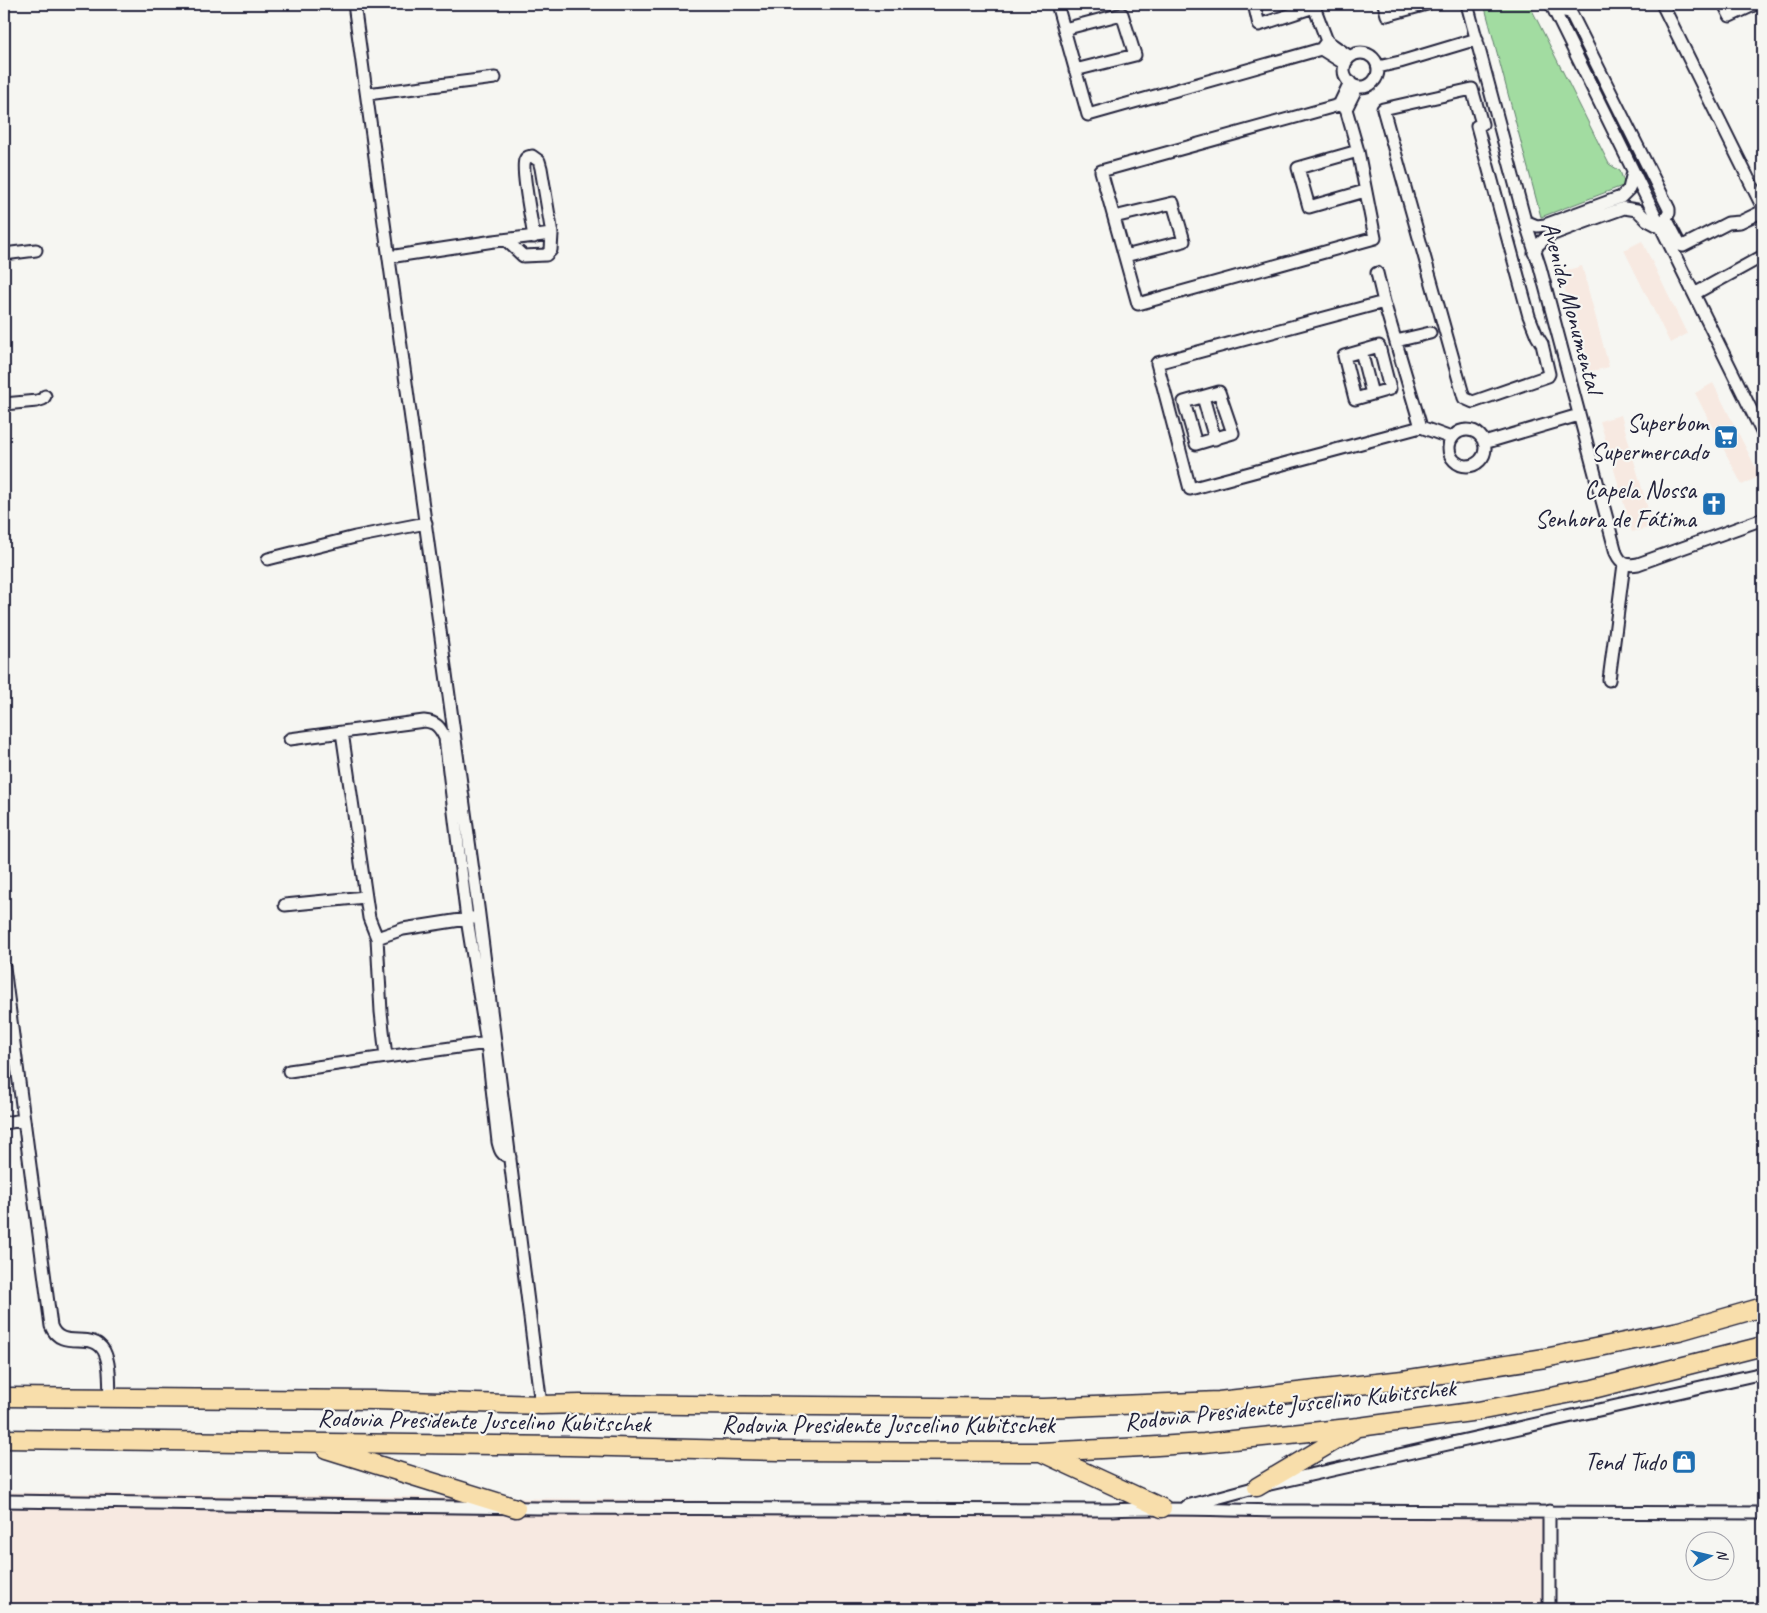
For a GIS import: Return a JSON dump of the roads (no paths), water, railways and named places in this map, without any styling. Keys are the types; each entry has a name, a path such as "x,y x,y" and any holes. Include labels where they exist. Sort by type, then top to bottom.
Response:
{"highway":[{"name":"Rodovia Presidente Juscelino Kubitschek","path":"4,1397 375,1400 541,1405 1044,1408 1220,1401 1403,1380 1545,1358 1679,1331 1763,1307"},
{"name":"Rodovia Presidente Juscelino Kubitschek","path":"4,1439 569,1446 780,1451 1040,1452 1204,1443 1478,1411 1593,1389 1763,1346"},
{"path":"1257,1487 1359,1426"},
{"path":"307,1444 516,1508"},
{"path":"1040,1452 1170,1508"}],"street":[{"path":"354,4 479,916 541,1405"},
{"path":"1057,4 1088,116 1324,45"},
{"path":"1254,4 1259,25 1313,5 1324,45 1348,60"},
{"path":"1384,4 1387,15 1427,4"},
{"name":"Avenida Monumental","path":"1467,4 1525,221 1540,267 1616,553 1624,564"},
{"path":"1551,4 1763,434"},
{"path":"1561,4 1565,11 1572,15 1623,115 1669,209 1667,220 1680,245 1687,244 1728,223 1740,222 1761,212 1761,202 1662,4"},
{"path":"1724,4 1730,16 1756,4"},
{"path":"1064,30 1122,14 1135,55 1075,70"},
{"path":"1378,67 1477,39"},
{"path":"1363,52 1372,56 1378,67 1374,80 1368,85 1354,85 1346,78 1344,69 1348,60 1363,52"},
{"path":"366,94 495,78"},
{"path":"1342,107 1358,151 1375,238 1138,304 1101,171 1342,107 1354,85"},
{"path":"1472,89 1482,124 1477,126 1529,316 1542,344 1548,376 1473,402 1464,398 1383,109 1472,89"},
{"path":"1602,109 1616,102"},
{"path":"1609,122 1623,115"},
{"path":"1358,151 1298,168 1309,207 1365,191"},
{"path":"506,240 523,256 546,255 551,250 552,234 541,168 539,161 532,156 525,160 524,165 534,237"},
{"path":"1525,221 1537,226 1545,225 1621,197 1629,189 1633,172"},
{"path":"1114,217 1173,203 1184,241 1125,256"},
{"path":"1534,253 1538,245 1548,236 1624,208 1637,210 1647,220 1660,227"},
{"path":"389,257 552,234"},
{"path":"4,254 36,250"},
{"path":"1694,294 1763,256"},
{"path":"1377,272 1421,427"},
{"path":"1384,302 1157,363 1190,489 1421,427 1451,438"},
{"path":"1529,316 1551,311"},
{"path":"1396,341 1430,333"},
{"path":"1379,346 1385,368 1390,389 1355,399 1344,356 1379,346"},
{"path":"1360,351 1372,394"},
{"path":"1385,368 1402,363"},
{"path":"1219,392 1233,433 1196,444 1184,402 1203,397 1219,392"},
{"path":"4,404 37,401 44,399 45,396"},
{"path":"1203,397 1215,439"},
{"path":"1484,443 1579,416"},
{"path":"1174,426 1190,422"},
{"path":"1462,430 1476,432 1481,436 1484,443 1484,452 1480,460 1473,465 1464,466 1456,463 1450,456 1448,447 1451,438 1462,430"},
{"path":"1609,680 1624,564 1638,564 1763,519"},
{"path":"268,559 355,537 426,523"},
{"path":"290,739 424,721 437,724 441,729 445,738 467,919 487,1043 498,1142 500,1151 510,1157"},
{"path":"342,732 365,897 371,926 377,938 381,1012 386,1057"},
{"path":"285,905 365,897"},
{"path":"377,938 403,929 479,916"},
{"path":"4,967 51,1326 54,1334 61,1338 85,1340 101,1347 108,1364 110,1399"},
{"path":"289,1071 487,1043"},
{"path":"4,1123 23,1120"},
{"path":"1170,1508 1763,1374"},
{"path":"4,1501 516,1508 1111,1510 1170,1508 1224,1511 1549,1511 1763,1514"},
{"path":"1549,1511 1549,1609"}],"place":[{"name":"Superbom Supermercado","path":"1726,437"},
{"name":"Capela Nossa Senhora de Fátima","path":"1714,504"},
{"name":"Tend Tudo","path":"1684,1462"}]}
